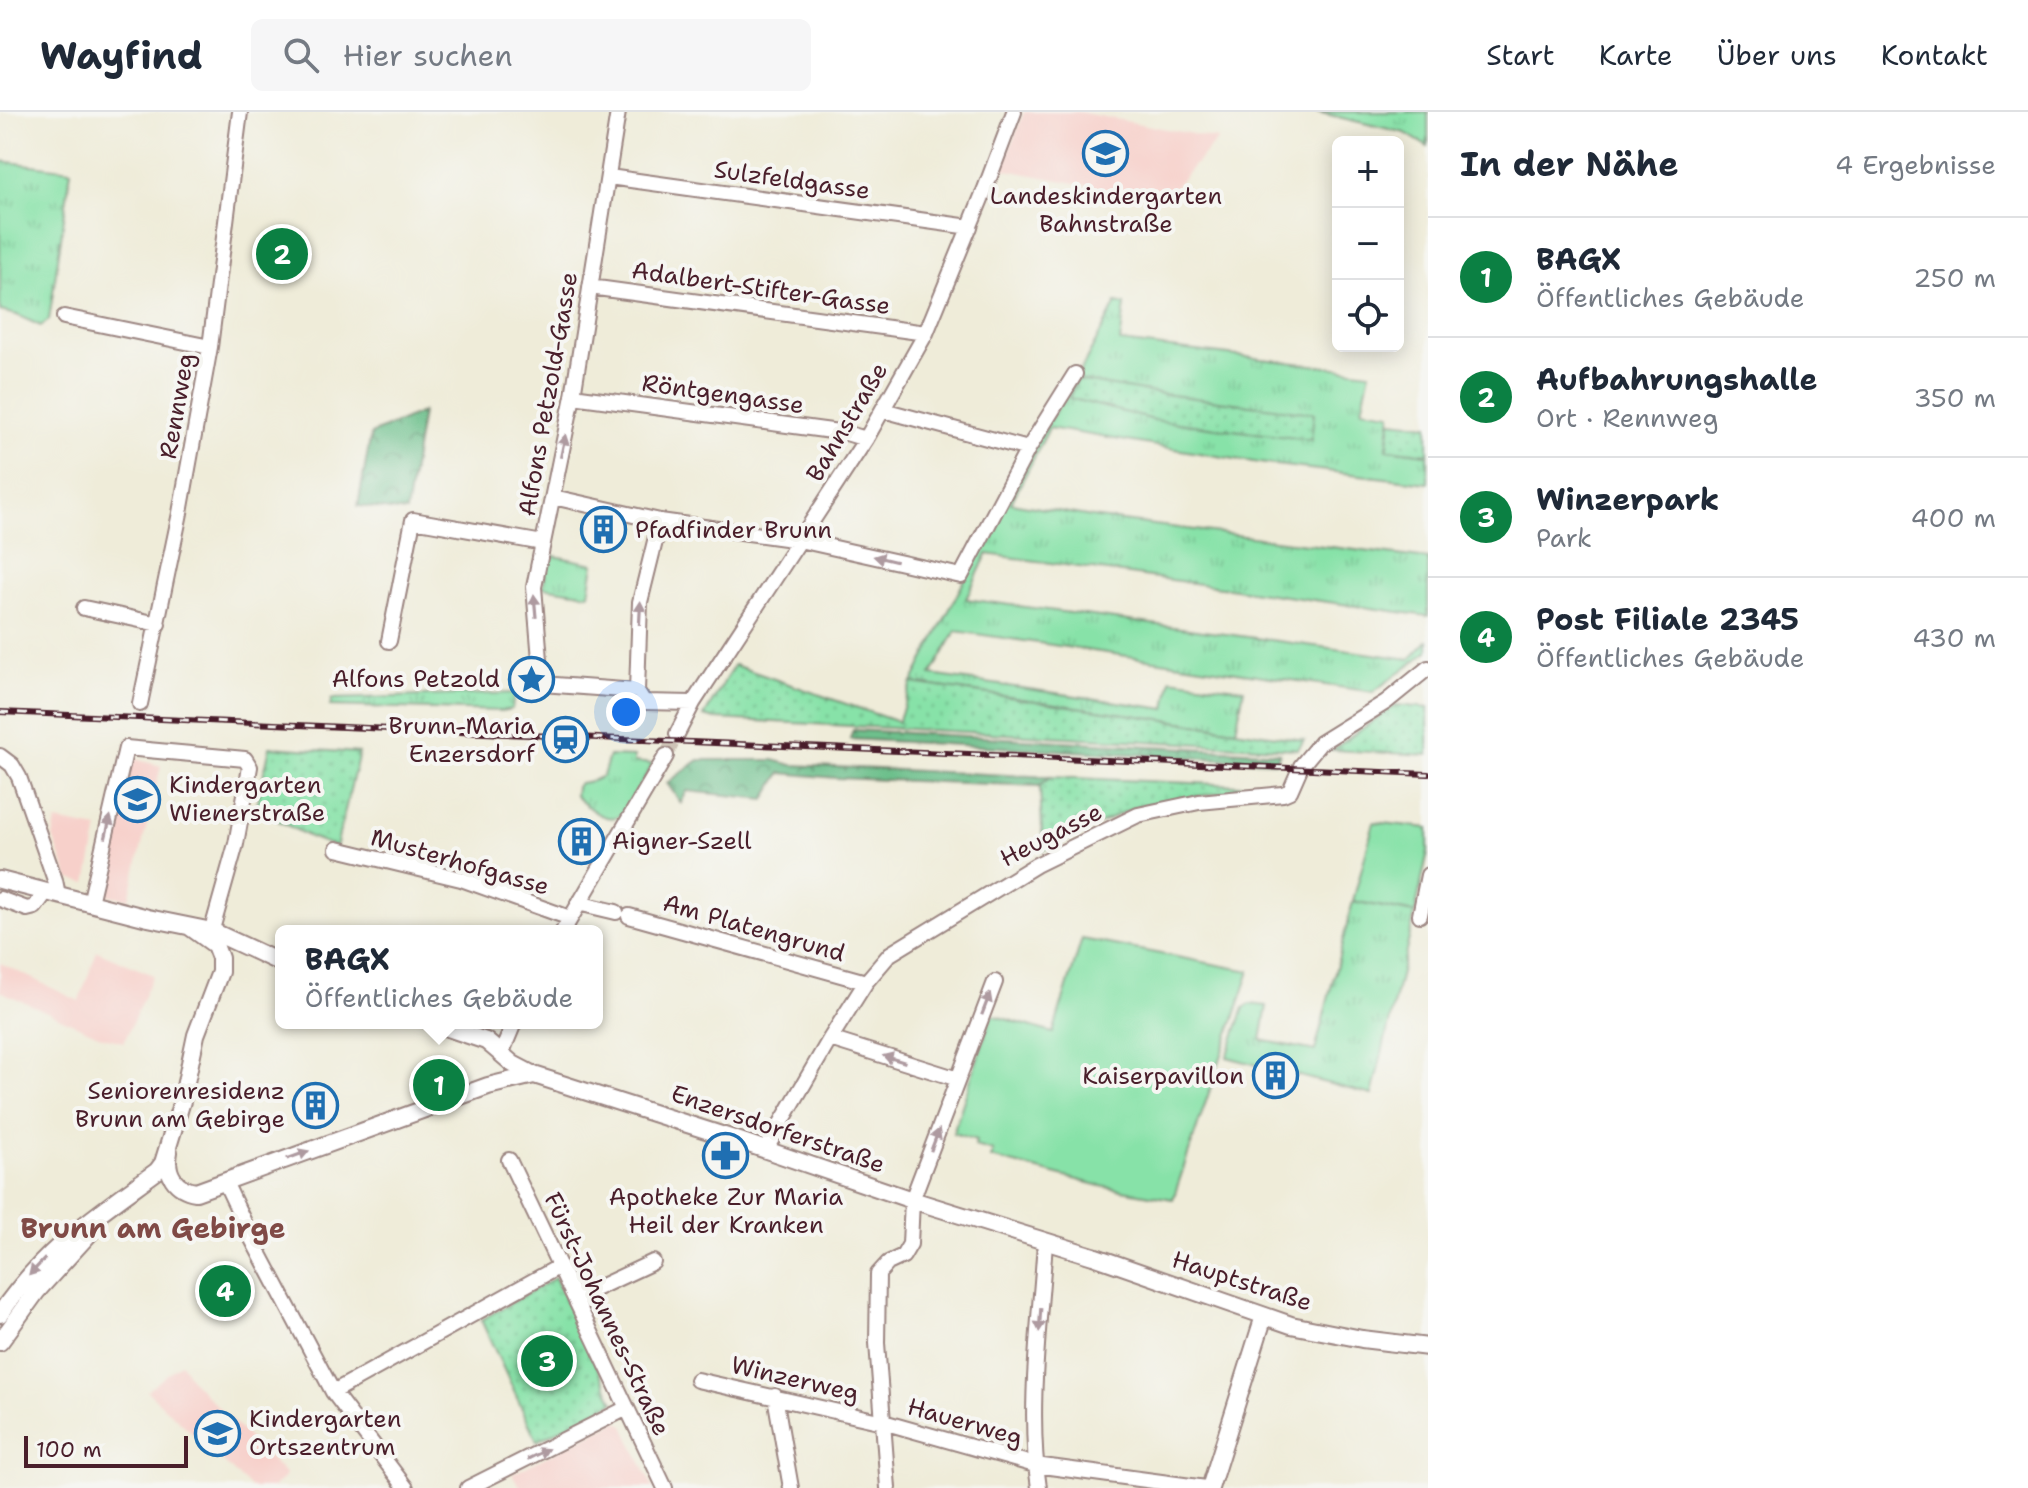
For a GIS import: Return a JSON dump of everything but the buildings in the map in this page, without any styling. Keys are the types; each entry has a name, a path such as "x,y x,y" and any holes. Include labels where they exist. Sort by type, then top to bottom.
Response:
{"main road":[{"path":"0,880 190,927 275,960"},
{"path":"0,1314 22,1283 51,1252 83,1223 157,1171 163,1163 182,1101 196,1035 220,972 220,958 211,936"},
{"path":"220,972 232,959 243,954 261,953"},
{"name":"Enzersdorferstraße","path":"451,1029 486,1041 513,1064 534,1075 1045,1242"},
{"path":"488,1086 502,1052"},
{"path":"171,1139 167,1163 173,1180 185,1191 196,1192 488,1086 534,1075"},
{"path":"0,1342 19,1313 54,1271 100,1222 141,1193 173,1180"},
{"name":"Hauptstraße","path":"1045,1242 1317,1331 1428,1347"},
{"path":"1208,1488 1264,1316"}],"street":[{"name":"Rennweg","path":"140,704 210,347 240,112"},
{"name":"Alfons Petzold-Gasse","path":"618,112 573,396 534,587 542,684 637,691"},
{"name":"Bahnstraße","path":"677,734 693,703 866,439 926,333 1014,112"},
{"name":"Sulzfeldgasse","path":"609,177 970,227"},
{"name":"Adalbert-Stifter-Gasse","path":"590,287 926,333"},
{"path":"64,317 210,347"},
{"path":"553,497 660,521 799,540 961,576 1028,449 1075,374"},
{"name":"Röntgengasse","path":"573,396 846,433 866,439"},
{"path":"883,410 1028,449"},
{"path":"389,641 413,520 543,543"},
{"path":"660,521 640,602 637,691 644,702 693,703"},
{"path":"84,608 158,624"},
{"name":"Heugasse","path":"766,1149 866,982 890,954 1036,865 1138,815 1199,802 1290,791 1301,766 1320,743 1386,702 1428,668"},
{"path":"90,903 126,748 245,759 250,767 236,844 211,936"},
{"path":"567,924 666,756"},
{"path":"0,899 27,909 35,907 52,893 55,880 6,761"},
{"name":"Musterhofgasse","path":"337,849 461,879 567,924"},
{"path":"1420,915 1428,875"},
{"name":"Am Platengrund","path":"578,903 866,982"},
{"path":"888,1488 877,1343 878,1274 888,1263 903,1256 910,1244 912,1200 995,982"},
{"path":"502,1052 512,1029"},
{"path":"830,1039 958,1079"},
{"name":"Fürst-Johannes-Straße","path":"509,1160 665,1488"},
{"path":"225,1182 333,1392 406,1488"},
{"path":"1039,1488 1035,1465 1036,1392 1045,1242"},
{"path":"576,1298 653,1262"},
{"path":"333,1392 560,1266"},
{"name":"Winzerweg","path":"697,1380 883,1422"},
{"path":"775,1396 791,1488"},
{"path":"468,1488 627,1408"},
{"name":"Hauerweg","path":"883,1422 1035,1465 1208,1488"}],"shaded area":[{"name":"Landeskindergarten Bahnstraße","path":"1024,112 1079,112 1218,139 1163,200 1002,169"},
{"name":"Kindergarten Wienerstraße","path":"132,758 161,766 129,899 99,893 107,856 111,856"},
{"path":"56,821 98,829 87,883 69,879 53,837"},
{"path":"97,951 153,975 124,1042 103,1037 0,991 0,963 79,1001"},
{"name":"Kindergarten Ortszentrum","path":"181,1363 193,1382 286,1475 273,1488 251,1488 147,1391"},
{"path":"617,1421 623,1424 653,1488 521,1488 512,1474"}],"green space":[{"path":"1317,112 1428,112 1428,147 1405,133"},
{"path":"0,161 71,170 49,320 41,326 0,311"},
{"path":"1116,303 1125,305 1120,342 1370,372 1362,409 1391,413 1387,449 1428,454 1428,483 1259,463 1049,428 1011,503 1098,518 1428,559 1428,616 987,554 966,599 1410,659 1428,640 1428,651 1373,692 956,631 931,675 1166,709 1171,679 1244,689 1236,730 912,683 1032,448 1080,372"},
{"path":"1077,380 1314,413 1311,440 1154,420 1069,398"},
{"path":"422,412 406,512 358,506 371,434"},
{"path":"1391,421 1428,425 1428,454 1387,449"},
{"path":"549,555 594,564 589,594 543,587"},
{"path":"734,665 898,722 912,683 1304,740 1298,749 704,716"},
{"path":"514,693 512,709 501,711 330,706 332,699"},
{"path":"1396,705 1428,708 1428,755 1332,750"},
{"path":"853,730 1280,753 1276,762 850,739"},
{"path":"270,747 359,753 336,847 256,809"},
{"path":"609,756 634,757 634,762 653,764 621,815 609,818 596,813 575,796 580,783 603,776"},
{"path":"699,760 773,760 792,765 1051,777 1040,786 781,773 765,799 687,791 681,803 667,783"},
{"path":"1051,777 1263,786 1137,806 1043,851 1040,786"},
{"path":"1374,822 1428,828 1428,851 1415,913 1353,901"},
{"path":"1353,901 1415,913 1372,1095 1227,1057 1244,1008 1250,1004 1267,1006 1261,1040 1315,1051"},
{"path":"1082,939 1250,971 1173,1199 1105,1187 991,1158 993,1151 975,1146 976,1140 953,1133 992,1015 1053,1033"},
{"path":"555,1278 614,1402 537,1441 481,1320"}],"tunnel":[{"path":"666,756 677,734"}],"railway":[{"path":"0,712 1428,774"}],"place":[{"name":"Landeskindergarten Bahnstraße","path":"1106,154"},
{"name":"Aufbahrungshalle","path":"282,254"},
{"name":"Pfadfinder Brunn","path":"604,530"},
{"name":"Alfons Petzold","path":"531,679"},
{"name":"Brunn-Maria Enzersdorf","path":"566,740"},
{"name":"Kindergarten Wienerstraße","path":"138,799"},
{"name":"Aigner-Szell","path":"581,841"},
{"name":"Kaiserpavillon","path":"1275,1076"},
{"name":"BAGX","path":"439,1085"},
{"name":"Seniorenresidenz Brunn am Gebirge","path":"316,1105"},
{"name":"Apotheke Zur Maria Heil der Kranken","path":"726,1155"},
{"name":"Post Filiale 2345","path":"225,1291"},
{"name":"Winzerpark","path":"547,1361"},
{"name":"Kindergarten Ortszentrum","path":"218,1433"}],"district":[{"name":"Brunn am Gebirge","path":"153,1228"}]}
